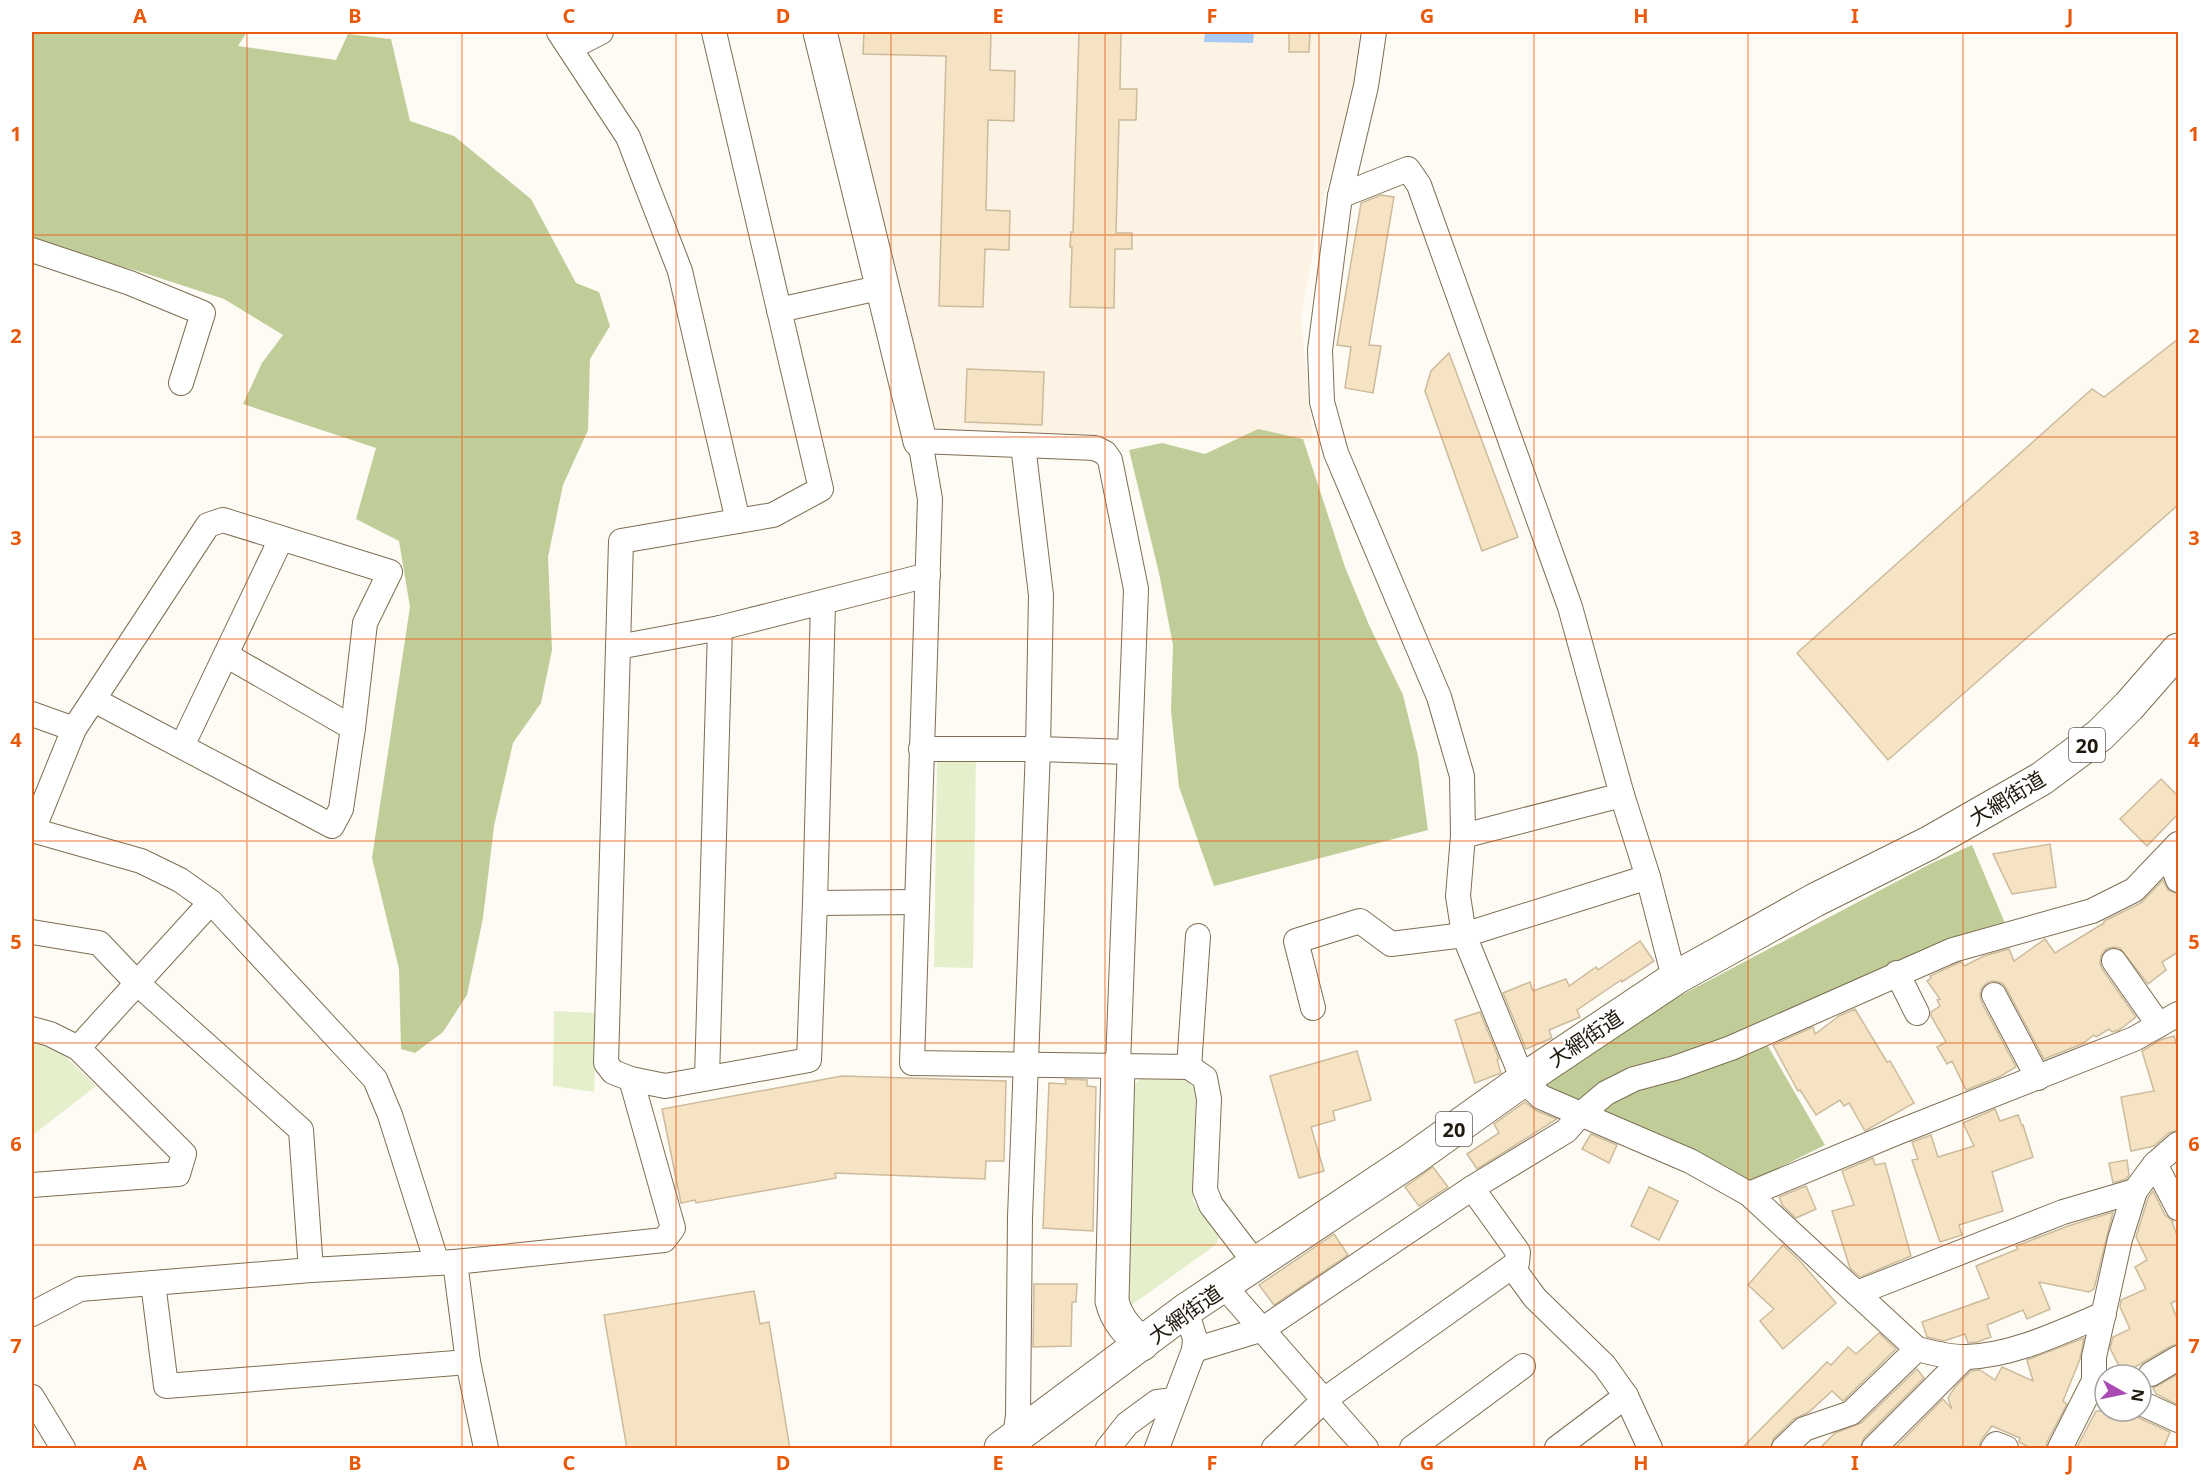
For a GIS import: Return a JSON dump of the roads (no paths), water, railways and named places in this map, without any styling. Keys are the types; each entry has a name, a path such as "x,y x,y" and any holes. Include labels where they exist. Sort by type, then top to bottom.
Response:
{"main road":[{"path":"820,32 920,441"},
{"name":"大網街道","path":"1008,1443 1186,1310 1414,1158 1523,1080 1677,977 1815,900 1929,843 2041,779 2100,735 2178,650"},
{"path":"1118,1065 1112,1301 1116,1315 1124,1327 1142,1344"}],"street":[{"path":"601,32 565,40 628,137 680,271 738,521"},
{"path":"714,32 821,489 773,515 621,542 606,1063 612,1072 631,1079 665,1086 808,1060 815,903 823,603"},
{"path":"1374,32 1366,86 1340,196 1320,350 1322,402 1336,453 1439,698 1462,776 1463,836 1458,896 1464,935 1523,1080 1541,1097 1690,1161 1749,1194 1917,1349 1939,1355 1965,1357 2013,1350 2104,1314"},
{"path":"1340,196 1408,169 1419,185 1570,607 1622,795 1648,877 1671,966 1677,977"},
{"path":"32,250 130,283 203,313 181,383"},
{"path":"779,310 883,287"},
{"path":"1118,1065 1136,589 1110,460 1105,453 1095,448 920,441 930,499 912,1062 1189,1067 1205,1078 1209,1099 1205,1190 1211,1205 1256,1264"},
{"path":"1008,1443 1018,1414 1020,1217 1038,749 1041,595 1023,445"},
{"path":"94,700 332,826 341,809 365,622 390,572 223,520 208,525 74,729 32,830 141,861 180,880 211,902 375,1079 446,1262 486,1449"},
{"path":"182,746 281,538"},
{"path":"618,647 720,627 823,603 927,574"},
{"path":"707,1078 720,627"},
{"path":"226,655 353,728"},
{"path":"32,714 74,729"},
{"path":"921,749 1130,752"},
{"path":"1463,836 1622,795"},
{"path":"2174,850 2178,880"},
{"path":"1194,1350 1263,1329 1472,1188 1566,1131 1581,1114 1606,1093 1634,1079 1675,1068 1731,1048 1953,950 2092,911 2134,890 2174,850"},
{"path":"1313,1008 1296,940 1360,921 1391,944 1464,935 1648,877"},
{"path":"78,1048 211,902"},
{"path":"815,903 917,902"},
{"path":"32,932 99,943 137,983 301,1130 311,1270"},
{"path":"1189,1067 1198,936"},
{"path":"1749,1194 1896,1133 2134,1040 2169,1019 2114,961"},
{"path":"1897,973 1917,1013"},
{"path":"1994,996 2038,1078"},
{"path":"32,1029 50,1034 78,1048 184,1154 178,1174 32,1185"},
{"path":"32,1314 80,1289 311,1270 446,1262 664,1240 673,1228 631,1079"},
{"path":"2095,1363 2094,1357 2120,1239 2134,1191 2155,1164 2178,1144"},
{"path":"2155,1164 2178,1208"},
{"path":"1274,1449 1324,1400 1517,1263 1518,1252 1472,1188"},
{"path":"1857,1293 2063,1212 2134,1191"},
{"path":"1513,1268 1535,1298 1604,1365 1626,1396 1650,1449"},
{"path":"153,1283 166,1386 468,1362"},
{"path":"1224,1286 1366,1449"},
{"path":"1157,1449 1194,1350 1195,1339 1186,1310"},
{"path":"1784,1449 1804,1429 1851,1413 1917,1349"},
{"path":"1874,1449 1965,1357"},
{"path":"2153,1373 2178,1358"},
{"path":"1412,1449 1523,1366"},
{"path":"2060,1449 2093,1395"},
{"path":"1557,1449 1626,1396"},
{"path":"32,1397 63,1449"},
{"path":"1107,1449 1127,1424 1157,1402 1174,1400"},
{"path":"2153,1409 2178,1420"},
{"path":"1993,1449 1996,1444 2006,1449"}],"water":[{"path":"1205,32 1254,32 1253,43 1204,42"}]}
